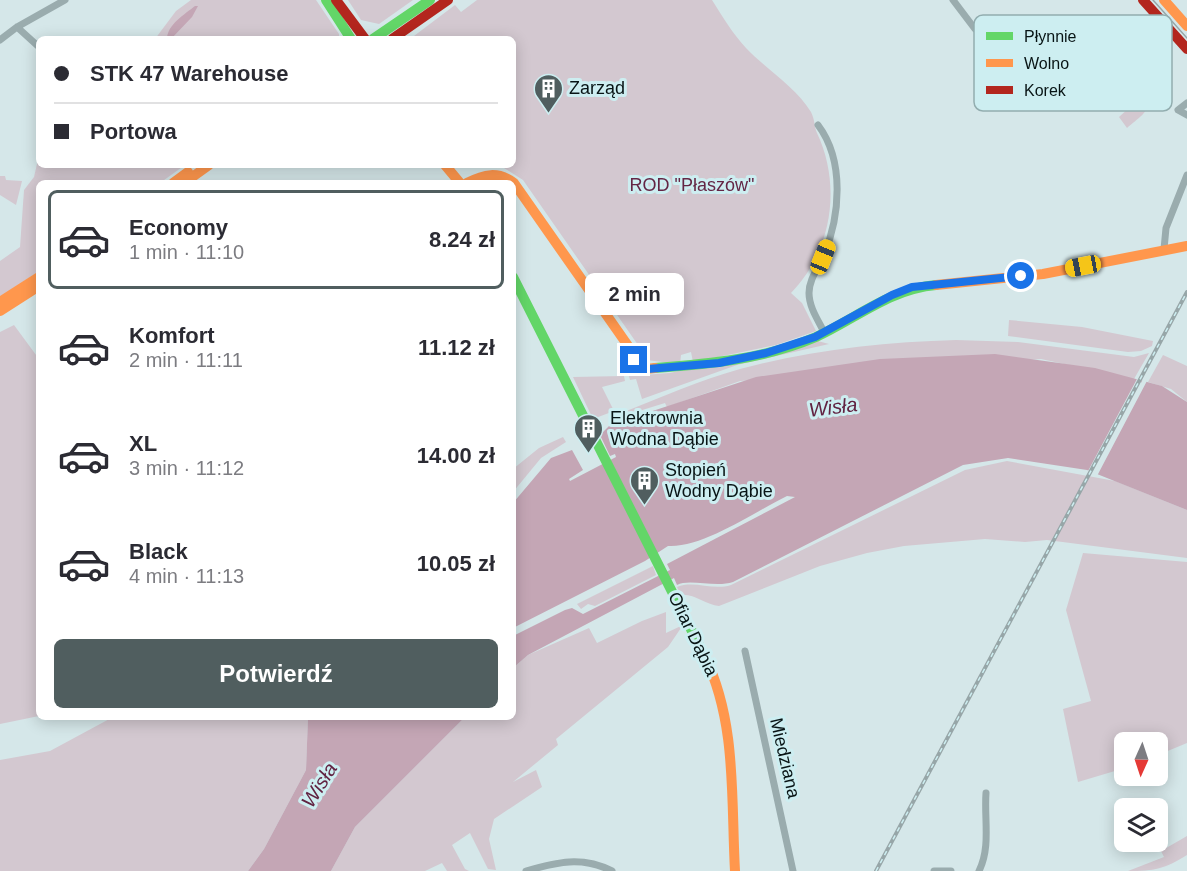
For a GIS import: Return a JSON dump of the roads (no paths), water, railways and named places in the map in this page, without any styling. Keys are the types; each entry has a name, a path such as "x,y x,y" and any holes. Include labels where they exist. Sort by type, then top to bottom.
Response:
{"street":[{"path":"0,40 17,27 65,0"},
{"path":"326,0 349,36"},
{"path":"336,0 363,36"},
{"path":"377,36 430,0"},
{"path":"396,36 448,0"},
{"path":"952,0 974,28"},
{"path":"1143,0 1156,15"},
{"path":"1164,0 1187,26"},
{"path":"17,27 36,44"},
{"path":"1172,32 1187,49"},
{"path":"1187,103 1178,110 1187,115"},
{"path":"818,125 832,156 837,192 832,232 809,290 810,302 824,332"},
{"path":"176,180 194,168"},
{"path":"188,180 205,168"},
{"path":"448,168 458,180"},
{"path":"474,180 491,173 505,176 510,180"},
{"path":"1164,249 1166,228 1187,175"},
{"path":"516,186 631,350 636,370 708,364 757,355 824,332 892,295 912,287 1043,274 1187,246"},
{"path":"0,302 36,279"},
{"name":"Ofiar Dąbia","path":"516,283 715,678 727,722 735,871"},
{"path":"0,311 36,288"},
{"name":"Miedziana","path":"745,651 793,871"},
{"path":"979,871 987,850 984,826 986,793"},
{"path":"526,871 559,862 577,860 612,871"},
{"path":"934,871 951,871"}],"water":[{"path":"198,6 192,17 174,36 168,36 170,29 182,16"},
{"name":"Wisła","path":"995,354 1095,368 1162,386 1187,402 1187,510 1087,470 1008,458 963,465 733,582 718,584 688,582 677,585 674,578 528,655 516,665 516,634 565,610 572,608 583,614 670,570 667,564 795,497 787,496 728,528 697,541 668,546 645,561 516,626 516,499 551,458 572,450 583,470 569,479 570,481 616,457 615,454 610,456 600,435 610,425 756,377 880,359"},
{"name":"Wisła","path":"308,720 462,720 355,827 331,871 248,871 264,849 306,770"}],"tram line":[{"path":"1153,0 1166,15"},
{"path":"1172,21 1187,38"}],"railway":[{"path":"876,871 1187,292"}],"place":[{"name":"Zarząd","path":"548,114"},
{"name":"Elektrownia Wodna Dąbie","path":"589,454"},
{"name":"Stopień Wodny Dąbie","path":"644,506"}],"park label":[{"name":"ROD \"Płaszów\"","path":"692,185"}]}
